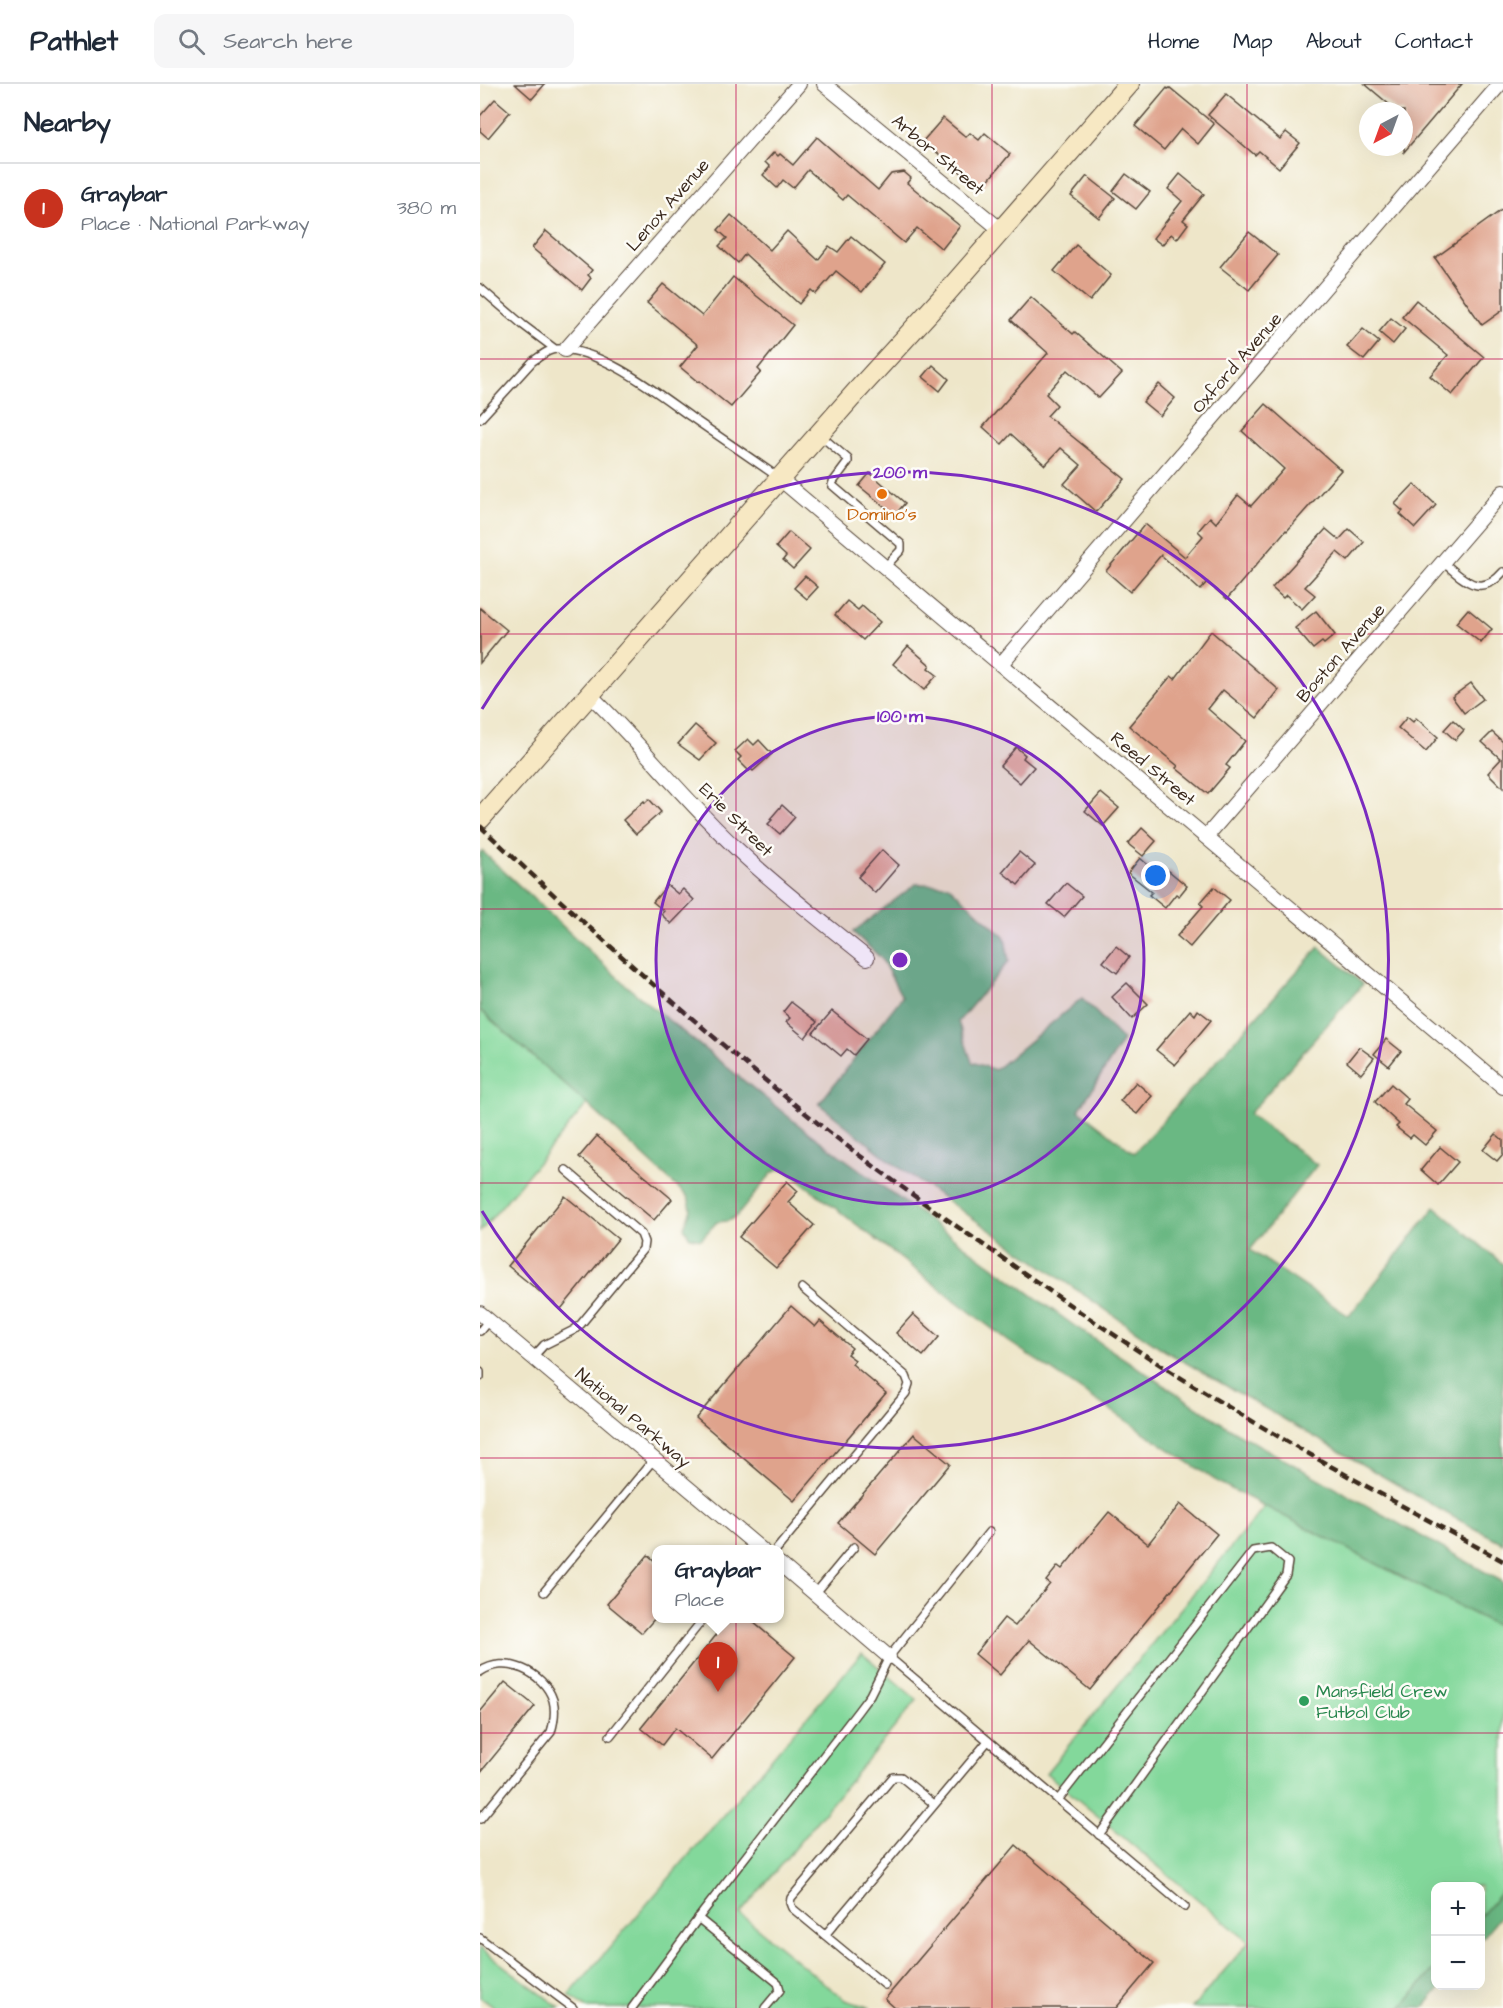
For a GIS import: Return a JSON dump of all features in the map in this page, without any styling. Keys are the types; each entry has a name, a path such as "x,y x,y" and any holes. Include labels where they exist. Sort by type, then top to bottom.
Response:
{"main road":[{"path":"480,819 1129,84"}],"street":[{"name":"Lenox Avenue","path":"560,349 799,84"},
{"name":"Arbor Street","path":"824,84 1001,230"},
{"name":"Oxford Avenue","path":"1001,664 1500,84"},
{"name":"Reed Street","path":"780,479 1503,1087"},
{"name":"Boston Avenue","path":"1206,837 1503,492"},
{"name":"Erie Street","path":"591,695 737,850 867,958"},
{"name":"National Parkway","path":"483,1322 532,1357 756,1545"},
{"path":"784,1567 889,1658"}],"lane":[{"path":"480,288 523,325 560,349 600,360 636,379 780,479"},
{"path":"480,419 533,361 543,354 560,349"},
{"path":"819,434 848,459 848,464 832,485 901,544 901,550 885,567"},
{"path":"1443,562 1462,579 1479,586 1494,581 1503,572"},
{"path":"532,1357 544,1345 581,1324 643,1249 644,1242 641,1234 566,1170"},
{"path":"780,1545 906,1393 909,1384 906,1376 802,1288"},
{"path":"480,1372 480,1377"},
{"path":"544,1592 654,1459"},
{"path":"632,2008 698,1918 870,1695 889,1658 990,1532"},
{"path":"815,1594 854,1547"},
{"path":"1058,1800 1253,1551 1271,1548 1288,1562 1286,1575 1099,1835"},
{"path":"610,1736 700,1623"},
{"path":"889,1658 1185,1907"},
{"path":"480,1672 499,1665 512,1665 527,1670 547,1689 553,1700 555,1712 550,1732 480,1819"},
{"path":"825,1935 988,1740"},
{"path":"885,1985 792,1908 791,1898 893,1777 901,1777 934,1804"},
{"path":"698,1918 778,1983 780,1990 765,2008"},
{"path":"480,1938 573,2008"}],"green space":[{"path":"482,851 630,989 805,1130 1076,1327 1232,1430 1503,1582 1503,1629 1218,1482 1008,1341 787,1171 779,1169 772,1173 737,1216 728,1221 717,1222 701,1239 690,1237 684,1228 691,1209 688,1197 480,1010 480,853"},
{"path":"916,884 948,885 1005,938 1009,961 958,1022 972,1062 995,1070 1082,998 1123,1040 1079,1110 1134,1153 1319,947 1363,984 1249,1114 1317,1165 1250,1250 1349,1316 1435,1207 1503,1264 1503,1543 1455,1518 1164,1350 894,1164 819,1104 902,997 881,958 853,932"},
{"path":"480,1010 587,1104 480,1232"},
{"name":"Mansfield Crew Futbol Club","path":"1265,1506 1503,1629 1503,1890 1485,1911 1485,1882 1431,1882 1431,1973 1401,2008 1192,2008 1249,1942 1046,1773"},
{"path":"862,1653 917,1700 740,1914 845,2000 871,2008 587,2008 569,1995"},
{"path":"1503,1890 1503,1913 1485,1935 1485,1911"},
{"path":"480,1948 560,2008 495,2008 480,1997"},
{"path":"1431,1973 1431,1990 1439,1990 1423,2008 1401,2008"}],"building":[{"path":"515,84 545,84 532,99"},
{"path":"1365,84 1462,84 1413,141 1413,102 1386,102"},
{"path":"1167,88 1170,88 1214,124 1198,144 1181,129 1164,150 1135,126"},
{"path":"1226,94 1280,139 1286,132 1300,143 1279,168 1259,151 1255,155 1208,115"},
{"path":"495,99 510,112 488,138 480,131 480,116"},
{"path":"943,118 966,137 970,133 979,140 985,133 1010,154 981,189 923,141"},
{"path":"817,137 878,190 891,174 904,172 911,178 907,183 960,226 942,249 917,228 904,243 847,195 843,200 808,170 793,188 783,180 777,188 763,175 770,167 765,162 774,152 793,165"},
{"path":"1126,174 1150,192 1136,209 1113,191"},
{"path":"1180,174 1204,194 1183,220 1188,224 1177,239 1171,234 1162,245 1153,238 1182,201 1168,189"},
{"path":"1087,176 1115,198 1099,218 1071,196"},
{"path":"1503,209 1503,310 1482,325 1435,258"},
{"path":"731,215 770,250 787,231 818,260 829,246 838,252 851,236 885,264 862,292 836,271 816,294 811,290 799,304 745,254 738,263 719,246 727,238 718,230"},
{"path":"546,231 592,270 588,275 591,278 582,290 532,248"},
{"path":"1249,232 1278,255 1249,290 1220,267"},
{"path":"1076,245 1111,275 1090,301 1054,271"},
{"path":"733,277 793,325 758,369 761,372 731,407 680,367 698,345 647,303 663,284 702,316"},
{"path":"1031,297 1122,373 1099,398 1067,370 1046,394 1057,405 1047,416 1125,479 1096,512 1064,484 1081,465 1061,448 1045,465 1011,434 1002,444 983,427 1048,353 1011,320"},
{"path":"1416,300 1484,357 1452,395 1430,376 1448,355 1402,317"},
{"path":"1391,318 1405,329 1393,344 1379,332"},
{"path":"1363,329 1379,342 1364,360 1347,347"},
{"path":"933,365 949,379 940,391 923,377"},
{"path":"1159,384 1175,398 1160,416 1143,402"},
{"path":"1266,404 1341,470 1227,599 1207,582 1200,590 1161,555 1130,592 1106,571 1145,524 1185,557 1203,536 1198,531 1210,517 1216,523 1238,495 1251,506 1284,469 1242,431"},
{"name":"Domino's","path":"870,473 905,503 895,515 859,486"},
{"path":"1414,484 1436,505 1415,528 1400,514 1403,511 1395,504"},
{"path":"1326,529 1339,540 1349,529 1364,542 1348,561 1337,552 1305,587 1315,595 1302,609 1286,595 1283,598 1272,588"},
{"path":"789,532 810,550 793,569 783,560 786,556 776,547"},
{"path":"805,576 818,587 807,599 794,588"},
{"path":"847,601 858,610 862,606 880,622 863,640 835,615"},
{"path":"480,608 507,630 480,663"},
{"path":"1468,609 1492,629 1481,643 1456,623"},
{"path":"1316,611 1335,635 1313,649 1295,628"},
{"path":"1211,631 1279,690 1257,718 1223,690 1208,709 1245,741 1226,765 1230,768 1208,794 1129,726 1171,676 1175,679"},
{"path":"908,646 930,665 928,668 937,675 924,690 893,664"},
{"path":"1471,683 1483,699 1464,713 1452,697"},
{"path":"1407,717 1413,722 1416,718 1438,737 1426,752 1398,728"},
{"path":"1453,720 1464,730 1455,740 1444,730"},
{"path":"695,725 716,743 700,760 678,744"},
{"path":"1492,732 1503,742 1503,788 1488,773 1501,759 1482,742"},
{"path":"748,739 754,745 759,740 772,754 753,771 751,769 749,771 738,760 741,757 735,751"},
{"path":"1016,747 1025,755 1023,758 1034,767 1020,783 1000,766"},
{"path":"1101,793 1119,808 1103,826 1085,811"},
{"path":"649,799 661,812 636,834 623,820"},
{"path":"782,805 795,817 780,834 768,824"},
{"path":"1142,828 1156,841 1143,856 1128,844"},
{"path":"882,850 899,865 875,893 858,877"},
{"path":"1019,852 1035,865 1018,885 1002,872"},
{"path":"1140,858 1163,878 1169,871 1187,886 1179,896 1176,894 1165,908 1149,895 1152,892 1128,873"},
{"path":"1066,883 1082,896 1064,917 1048,904"},
{"path":"667,885 678,894 683,889 694,900 671,924 661,914 664,911 653,902"},
{"path":"1214,887 1230,900 1190,947 1177,936 1203,906 1200,903"},
{"path":"1116,946 1129,957 1117,973 1103,962"},
{"path":"1127,983 1148,1004 1132,1019 1112,997"},
{"path":"791,1002 817,1022 805,1038 786,1022 790,1018 783,1012"},
{"path":"1190,1010 1195,1015 1198,1010 1211,1020 1175,1065 1156,1050"},
{"path":"832,1011 867,1039 854,1055 847,1049 841,1056 813,1033"},
{"path":"1386,1039 1401,1051 1389,1066 1374,1054"},
{"path":"1359,1047 1374,1058 1361,1074 1347,1062"},
{"path":"1136,1082 1152,1096 1137,1114 1120,1101"},
{"path":"1391,1084 1408,1099 1404,1104 1437,1131 1425,1145 1413,1135 1410,1138 1396,1127 1399,1124 1375,1102"},
{"path":"1496,1134 1503,1140 1503,1154 1497,1161 1483,1150"},
{"path":"597,1136 672,1199 654,1220 579,1157"},
{"path":"1440,1147 1458,1162 1438,1185 1421,1170"},
{"path":"787,1181 798,1191 788,1202 814,1225 776,1268 739,1237"},
{"path":"565,1196 618,1239 561,1309 508,1266"},
{"path":"791,1306 815,1327 820,1321 852,1348 847,1354 855,1360 852,1364 886,1393 794,1501 696,1418"},
{"path":"913,1314 939,1337 923,1356 896,1333"},
{"path":"914,1434 950,1464 875,1554 838,1523"},
{"path":"1180,1504 1217,1534 1090,1690 1029,1640 1000,1675 975,1654 1004,1618 1015,1626 1050,1584 1046,1581 1058,1566 1062,1569 1109,1512 1148,1544"},
{"path":"648,1555 652,1559 652,1622 642,1633 607,1604"},
{"path":"726,1623 754,1623 795,1657 712,1759 675,1728 662,1745 641,1728"},
{"path":"505,1682 535,1706 480,1773 480,1712"},
{"path":"1016,1845 1154,1963 1116,2008 895,2008 885,1999"}],"railway":[{"path":"480,826 717,1040 823,1127 922,1202 1096,1323 1198,1389 1503,1561"}],"place":[{"name":"Domino's","path":"882,494"},
{"name":"Graybar","path":"718,1692"},
{"name":"Mansfield Crew Futbol Club","path":"1304,1701"}]}
